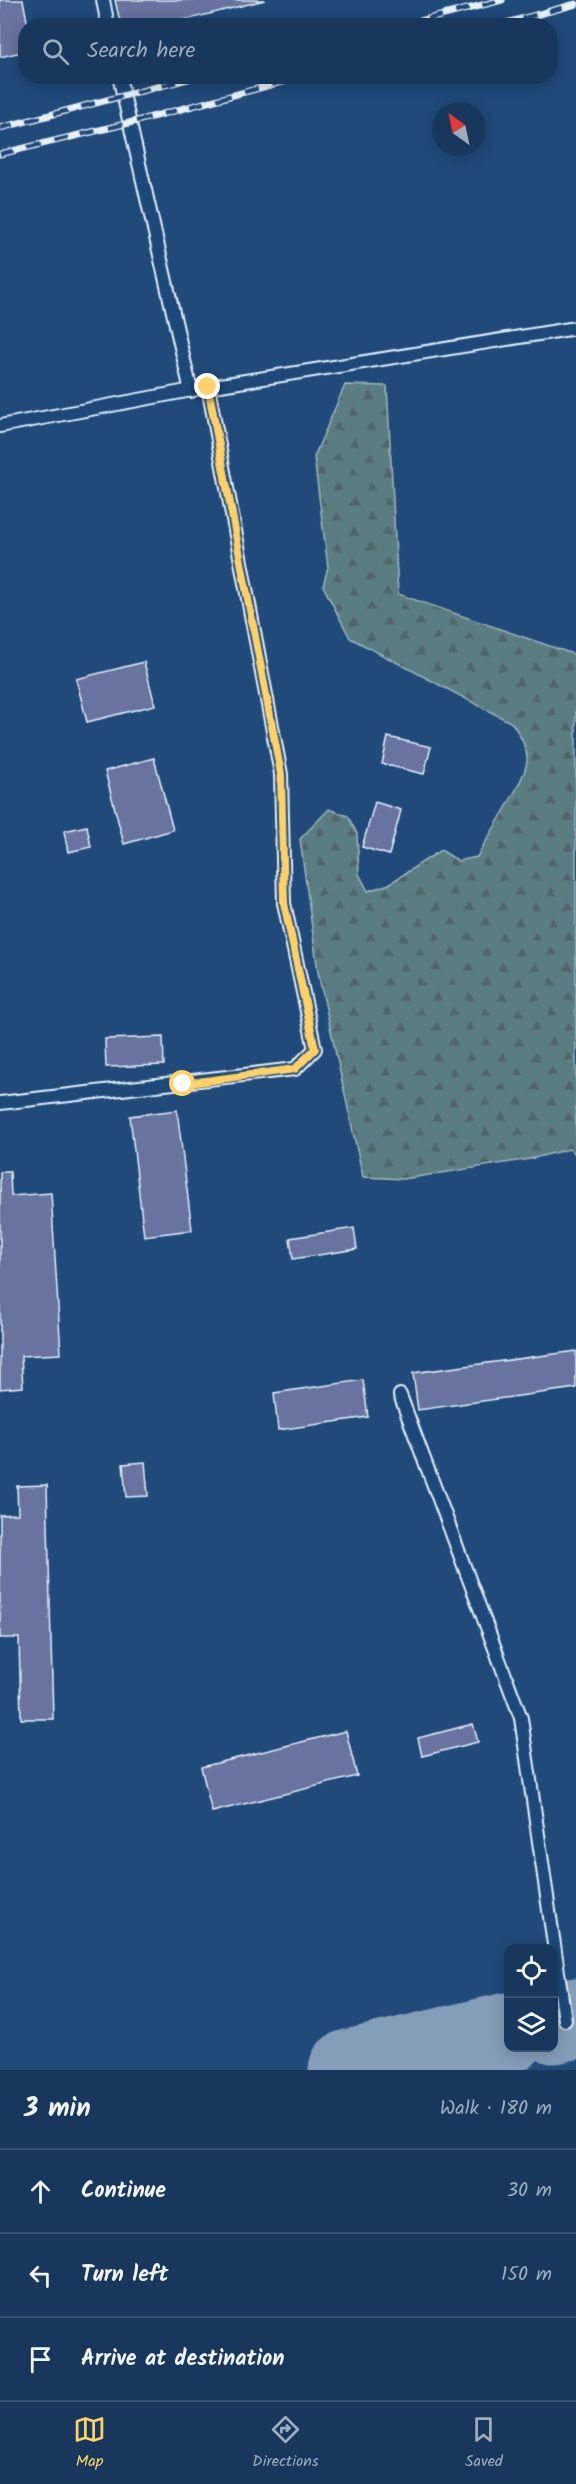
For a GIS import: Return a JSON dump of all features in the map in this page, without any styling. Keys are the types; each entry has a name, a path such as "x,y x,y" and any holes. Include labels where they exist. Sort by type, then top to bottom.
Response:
{"lane":[{"path":"103,0 106,18"},
{"path":"121,84 191,391"},
{"path":"0,426 208,387 576,328"},
{"path":"0,1103 295,1069 315,1049 284,903 281,774 208,387"},
{"path":"400,1395 521,1718 565,2020"}],"green space":[{"path":"345,385 387,386 398,594 576,655 576,1154 569,1149 530,1159 404,1179 363,1177 318,972 300,839 329,809 348,816 357,834 359,874 368,891 389,884 441,850 458,861 477,857 522,777 527,757 524,743 512,723 350,638 323,586 328,567 314,457"}],"building":[{"path":"0,0 23,0 26,18 18,18 18,53 0,57"},
{"path":"115,0 265,0 193,18 119,18"},
{"path":"144,662 155,705 87,722 76,679"},
{"path":"388,737 431,747 424,774 382,764"},
{"path":"154,758 173,830 124,844 105,771"},
{"path":"375,802 401,810 389,855 362,847"},
{"path":"87,826 91,847 68,852 64,831"},
{"path":"163,1037 164,1065 106,1067 105,1039"},
{"path":"177,1110 192,1230 144,1236 130,1116"},
{"path":"0,1172 10,1172 11,1196 51,1193 61,1354 21,1356 23,1387 0,1389"},
{"path":"354,1228 357,1249 293,1259 290,1238"},
{"path":"576,1351 576,1388 418,1410 413,1373"},
{"path":"363,1380 368,1417 278,1430 274,1393"},
{"path":"145,1462 148,1496 126,1497 123,1464"},
{"path":"47,1485 53,1719 21,1719 19,1638 0,1638 0,1515 18,1514 17,1486"},
{"path":"473,1724 478,1742 422,1756 418,1738"},
{"path":"346,1731 357,1776 212,1812 201,1767"}],"taxiway":[{"path":"558,2022 576,2018"},
{"path":"349,2070 504,2034"}],"railway":[{"path":"432,18 502,0"},
{"path":"524,18 576,4"},
{"path":"0,128 168,84"},
{"path":"0,154 129,123 274,84"}],"route":[{"path":"183,1084 295,1069 315,1049 284,903 281,774 208,387"}]}
